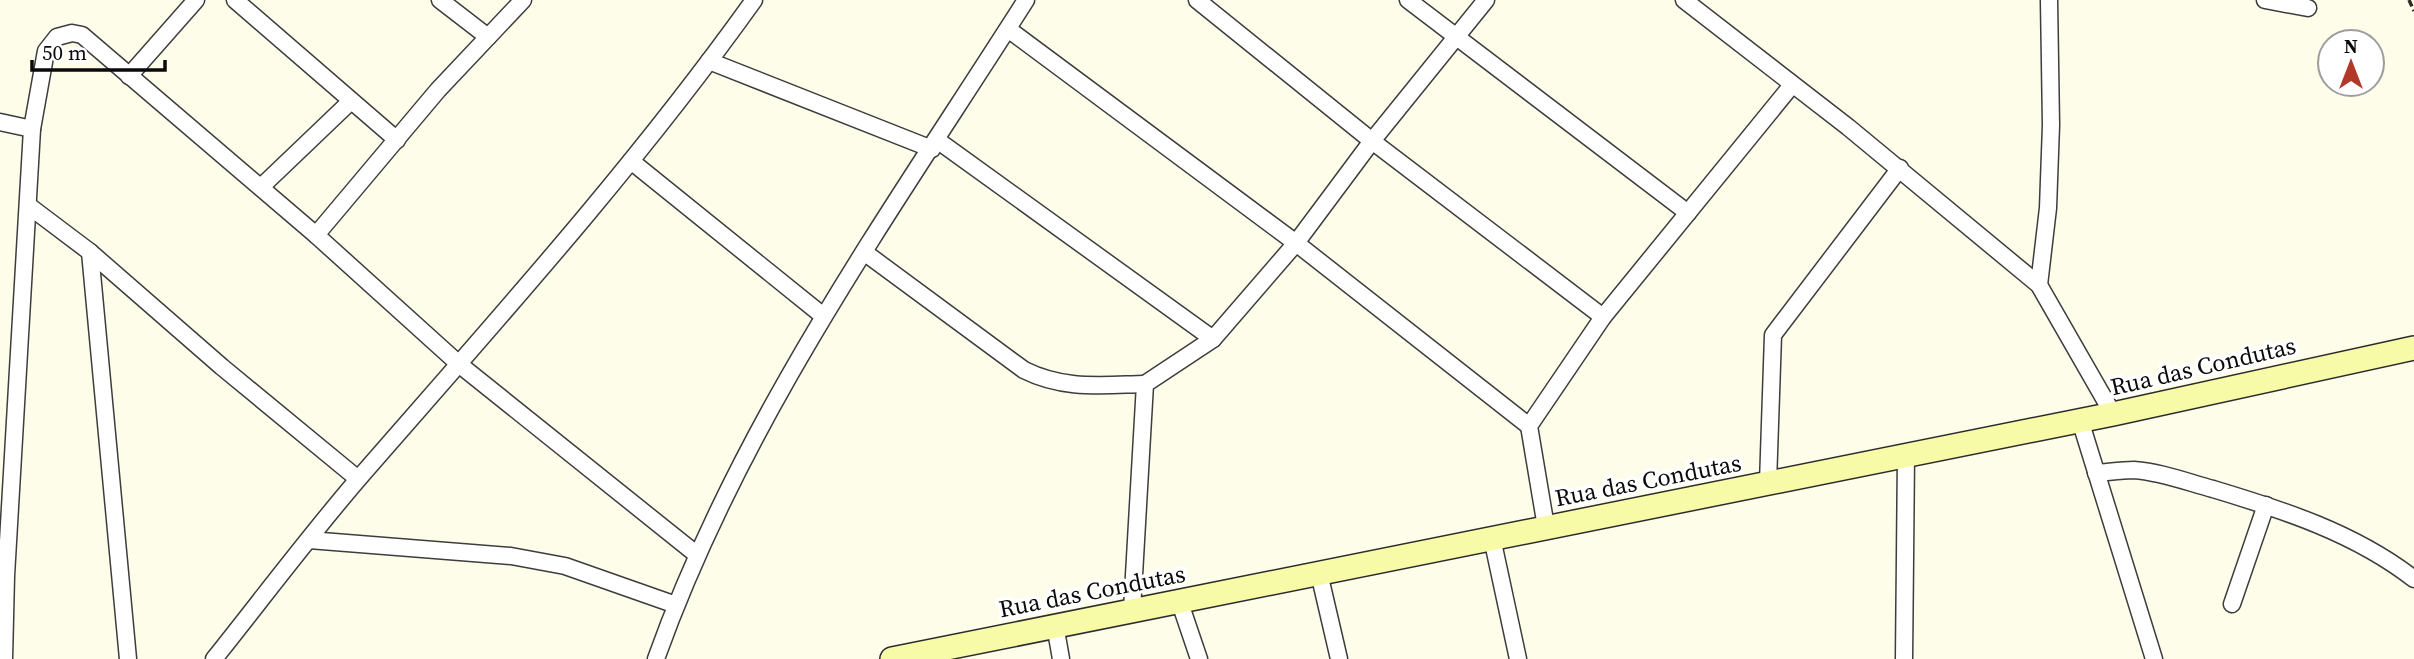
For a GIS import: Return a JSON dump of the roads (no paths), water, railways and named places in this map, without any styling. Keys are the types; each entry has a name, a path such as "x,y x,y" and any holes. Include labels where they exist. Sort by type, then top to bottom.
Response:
{"street":[{"path":"129,76 196,0"},
{"path":"235,0 397,140"},
{"path":"440,0 488,37"},
{"path":"316,235 523,0"},
{"path":"214,659 358,479 460,365 631,160 754,0"},
{"path":"656,659 696,554 822,315 1027,0"},
{"path":"1197,0 1372,141 1603,317"},
{"path":"1408,0 1688,213"},
{"path":"864,252 1024,370 1044,380 1062,385 1145,384 1213,339 1296,243 1372,141 1486,0"},
{"path":"2039,285 2048,208 2051,125 2049,0"},
{"path":"2264,0 2308,8"},
{"path":"1687,1 1900,168 2039,285 2113,414"},
{"path":"1008,29 1296,243 1528,426 1546,527"},
{"path":"4,659 3,576 32,129 46,51 57,37 72,33 82,35 261,187 460,365 696,554"},
{"path":"709,61 935,144 1213,339"},
{"path":"1528,426 1603,317 1792,85"},
{"path":"261,187 351,101"},
{"path":"0,122 32,129"},
{"path":"631,160 822,315"},
{"path":"1768,483 1773,335 1900,168"},
{"path":"29,206 90,252 222,367 358,479"},
{"path":"90,252 128,659"},
{"name":"Rua das Condutas","path":"892,659 2113,414 2414,348"},
{"path":"1132,610 1145,384"},
{"path":"2080,420 2154,659"},
{"path":"1904,659 1906,455"},
{"path":"2096,473 2132,470 2158,473 2266,505 2359,542 2384,556 2414,579"},
{"path":"2232,604 2266,505"},
{"path":"1492,538 1518,659"},
{"path":"309,540 472,552 565,566 676,605"},
{"path":"1319,573 1339,659"},
{"path":"1179,600 1199,659"},
{"path":"1055,625 1061,659"}]}
